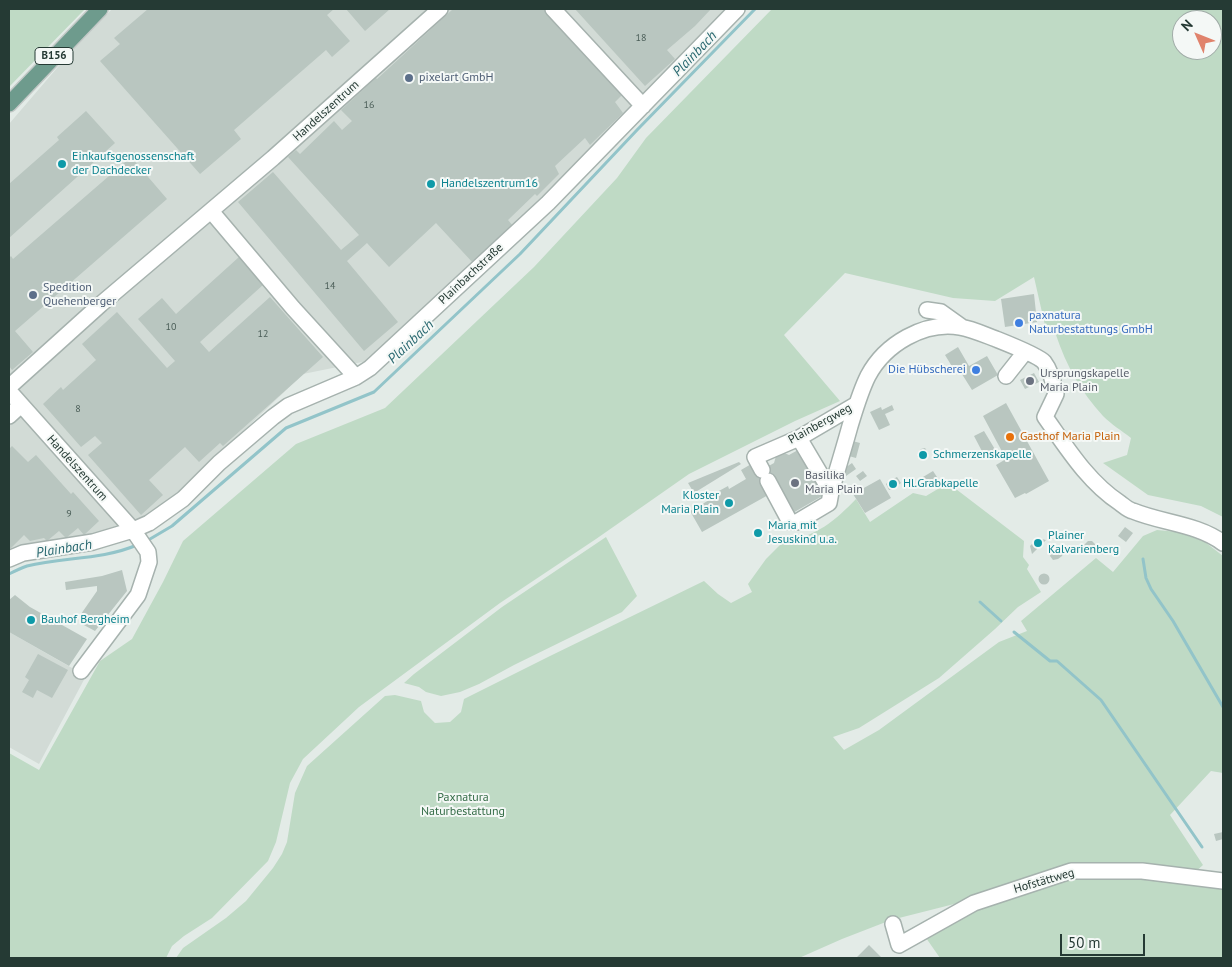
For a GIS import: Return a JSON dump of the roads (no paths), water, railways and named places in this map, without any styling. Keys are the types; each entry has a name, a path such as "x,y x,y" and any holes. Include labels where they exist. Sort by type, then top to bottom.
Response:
{"main road":[{"name":"B156","path":"9,104 100,9"}],"street":[{"name":"Handelszentrum","path":"9,387 101,304 273,158 440,9"},
{"path":"553,9 643,106"},
{"name":"Plainbachstraße","path":"9,559 23,553 135,533 183,499 219,463 288,406 356,377 370,368 548,203 737,9"},
{"path":"211,212 293,308 356,377"},
{"path":"927,310 941,312 962,327"},
{"name":"Plainbergweg","path":"831,492 829,503 796,522 790,522 761,469 798,438 857,404 868,376 877,363 900,342 923,330 950,326 962,327 1043,361 1052,379 1056,394 1044,417 1089,477 1113,498 1131,511 1193,529 1216,538 1223,543"},
{"path":"1006,376 1025,352"},
{"name":"Handelszentrum","path":"9,391 135,533 148,552 149,562 138,595 81,671"},
{"path":"831,492 857,404"},
{"path":"9,416 21,405"},
{"path":"798,438 831,492"},
{"name":"Hofstättweg","path":"893,924 899,945 974,903 1071,871 1142,871 1223,881"}],"waterway":[{"name":"Plainbach","path":"145,542 172,526 286,428 374,392 520,254 755,9"},
{"name":"Plainbach","path":"9,574 27,566 96,556 137,545"},
{"path":"1143,559 1146,578 1151,589 1173,621 1223,707"},
{"path":"980,602 1001,621"},
{"path":"1014,632 1050,661 1057,661 1101,700 1202,847"}],"place":[{"name":"pixelart GmbH","path":"409,78"},
{"name":"Einkaufsgenossenschaft der Dachdecker","path":"62,164"},
{"name":"Handelszentrum16","path":"431,184"},
{"name":"Spedition Quehenberger","path":"33,295"},
{"name":"paxnatura Naturbestattungs GmbH","path":"1019,323"},
{"name":"Die Hübscherei","path":"976,370"},
{"name":"Ursprungskapelle Maria Plain","path":"1030,381"},
{"name":"Gasthof Maria Plain","path":"1010,437"},
{"name":"Schmerzenskapelle","path":"923,455"},
{"name":"Basilika Maria Plain","path":"795,483"},
{"name":"Hl.Grabkapelle","path":"893,484"},
{"name":"Kloster Maria Plain","path":"729,503"},
{"name":"Maria mit Jesuskind u.a.","path":"758,533"},
{"name":"Plainer Kalvarienberg","path":"1038,543"},
{"name":"Bauhof Bergheim","path":"31,620"}],"park label":[{"name":"Paxnatura Naturbestattung","path":"463,805"}]}
